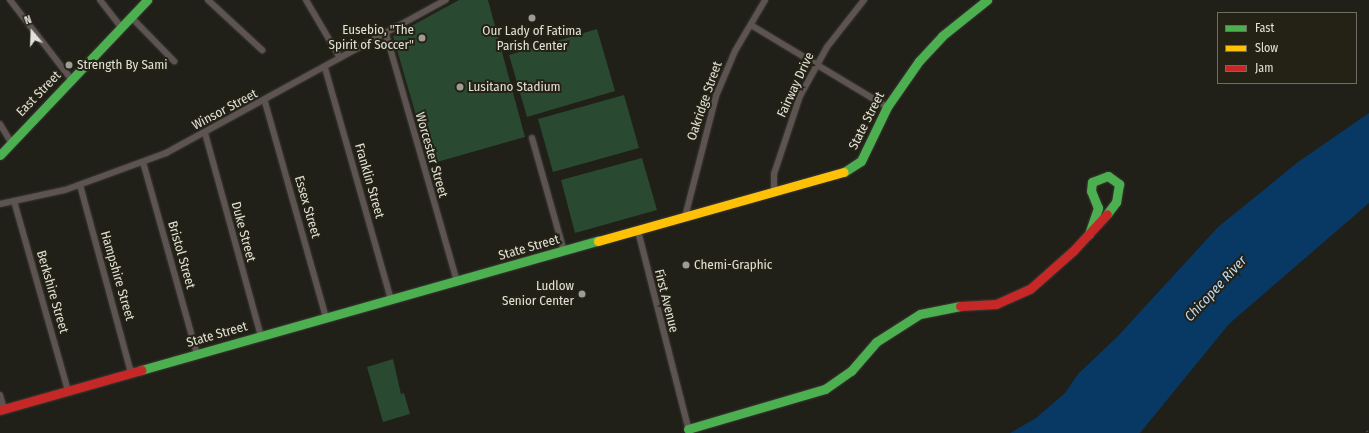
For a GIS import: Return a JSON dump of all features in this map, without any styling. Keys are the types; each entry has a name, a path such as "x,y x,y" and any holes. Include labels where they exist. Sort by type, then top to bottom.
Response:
{"street":[{"path":"10,0 71,79"},
{"path":"100,0 121,27"},
{"name":"East Street","path":"0,155 147,0"},
{"path":"208,0 262,50"},
{"path":"306,0 340,58"},
{"name":"Winsor Street","path":"0,204 80,185 143,162 205,133 265,102 340,58 446,0"},
{"name":"Oakridge Street","path":"685,217 716,96 765,0"},
{"name":"Fairway Drive","path":"774,190 774,174 789,124 815,65 864,0"},
{"name":"State Street","path":"2,409 638,231 857,166 887,107 930,48 987,0"},
{"path":"130,17 174,61"},
{"path":"751,25 815,65 887,107"},
{"name":"Worcester Street","path":"386,34 457,281"},
{"name":"Franklin Street","path":"325,68 391,300"},
{"name":"Essex Street","path":"265,102 326,318"},
{"path":"0,124 11,142"},
{"name":"Duke Street","path":"205,133 261,336"},
{"path":"532,138 564,251"},
{"name":"Bristol Street","path":"143,162 197,354"},
{"path":"689,431 825,389 851,371 876,342 920,314 947,306 996,304 1014,298 1041,281 1089,234 1119,197 1118,184 1113,177 1103,176 1092,182 1091,191 1098,208 1089,234"},
{"name":"Hampshire Street","path":"80,185 131,373"},
{"name":"Berkshire Street","path":"14,201 68,390"},
{"name":"First Avenue","path":"638,231 689,431"},
{"path":"0,395 2,409"}],"green space":[{"name":"Lusitano Stadium","path":"459,0 488,0 525,137 430,164 393,36"},
{"path":"597,29 615,91 527,117 509,55"},
{"path":"624,95 639,148 553,172 538,119"},
{"path":"642,158 657,210 575,233 561,180"},
{"path":"393,359 401,394 404,393 410,414 383,422 367,367"}],"water":[{"name":"Chicopee River","path":"1369,113 1369,203 1229,324 1140,433 1010,433 1036,418 1065,393 1078,374 1118,336 1218,227 1298,162"}],"traffic: fast":[{"path":"0,155 147,0"},
{"path":"844,172 861,161 887,107 919,61 942,36 987,0"},
{"path":"1089,234 1098,208 1091,191 1092,182 1108,176 1119,184 1116,202 1107,214"},
{"path":"141,370 598,241"},
{"path":"688,429 825,389 851,371 876,342 920,314 960,306"}],"traffic: slow":[{"path":"598,241 844,172"}],"traffic: jam":[{"path":"960,306 996,304 1030,289 1073,251 1107,214"},
{"path":"0,410 141,370"}],"place":[{"name":"Our Lady of Fatima Parish Center","path":"532,18"},
{"name":"Eusebio, \"The Spirit of Soccer\"","path":"422,38"},
{"name":"Strength By Sami","path":"69,65"},
{"name":"Lusitano Stadium","path":"460,87"},
{"name":"Chemi-Graphic","path":"686,265"},
{"name":"Ludlow Senior Center","path":"582,294"}]}
